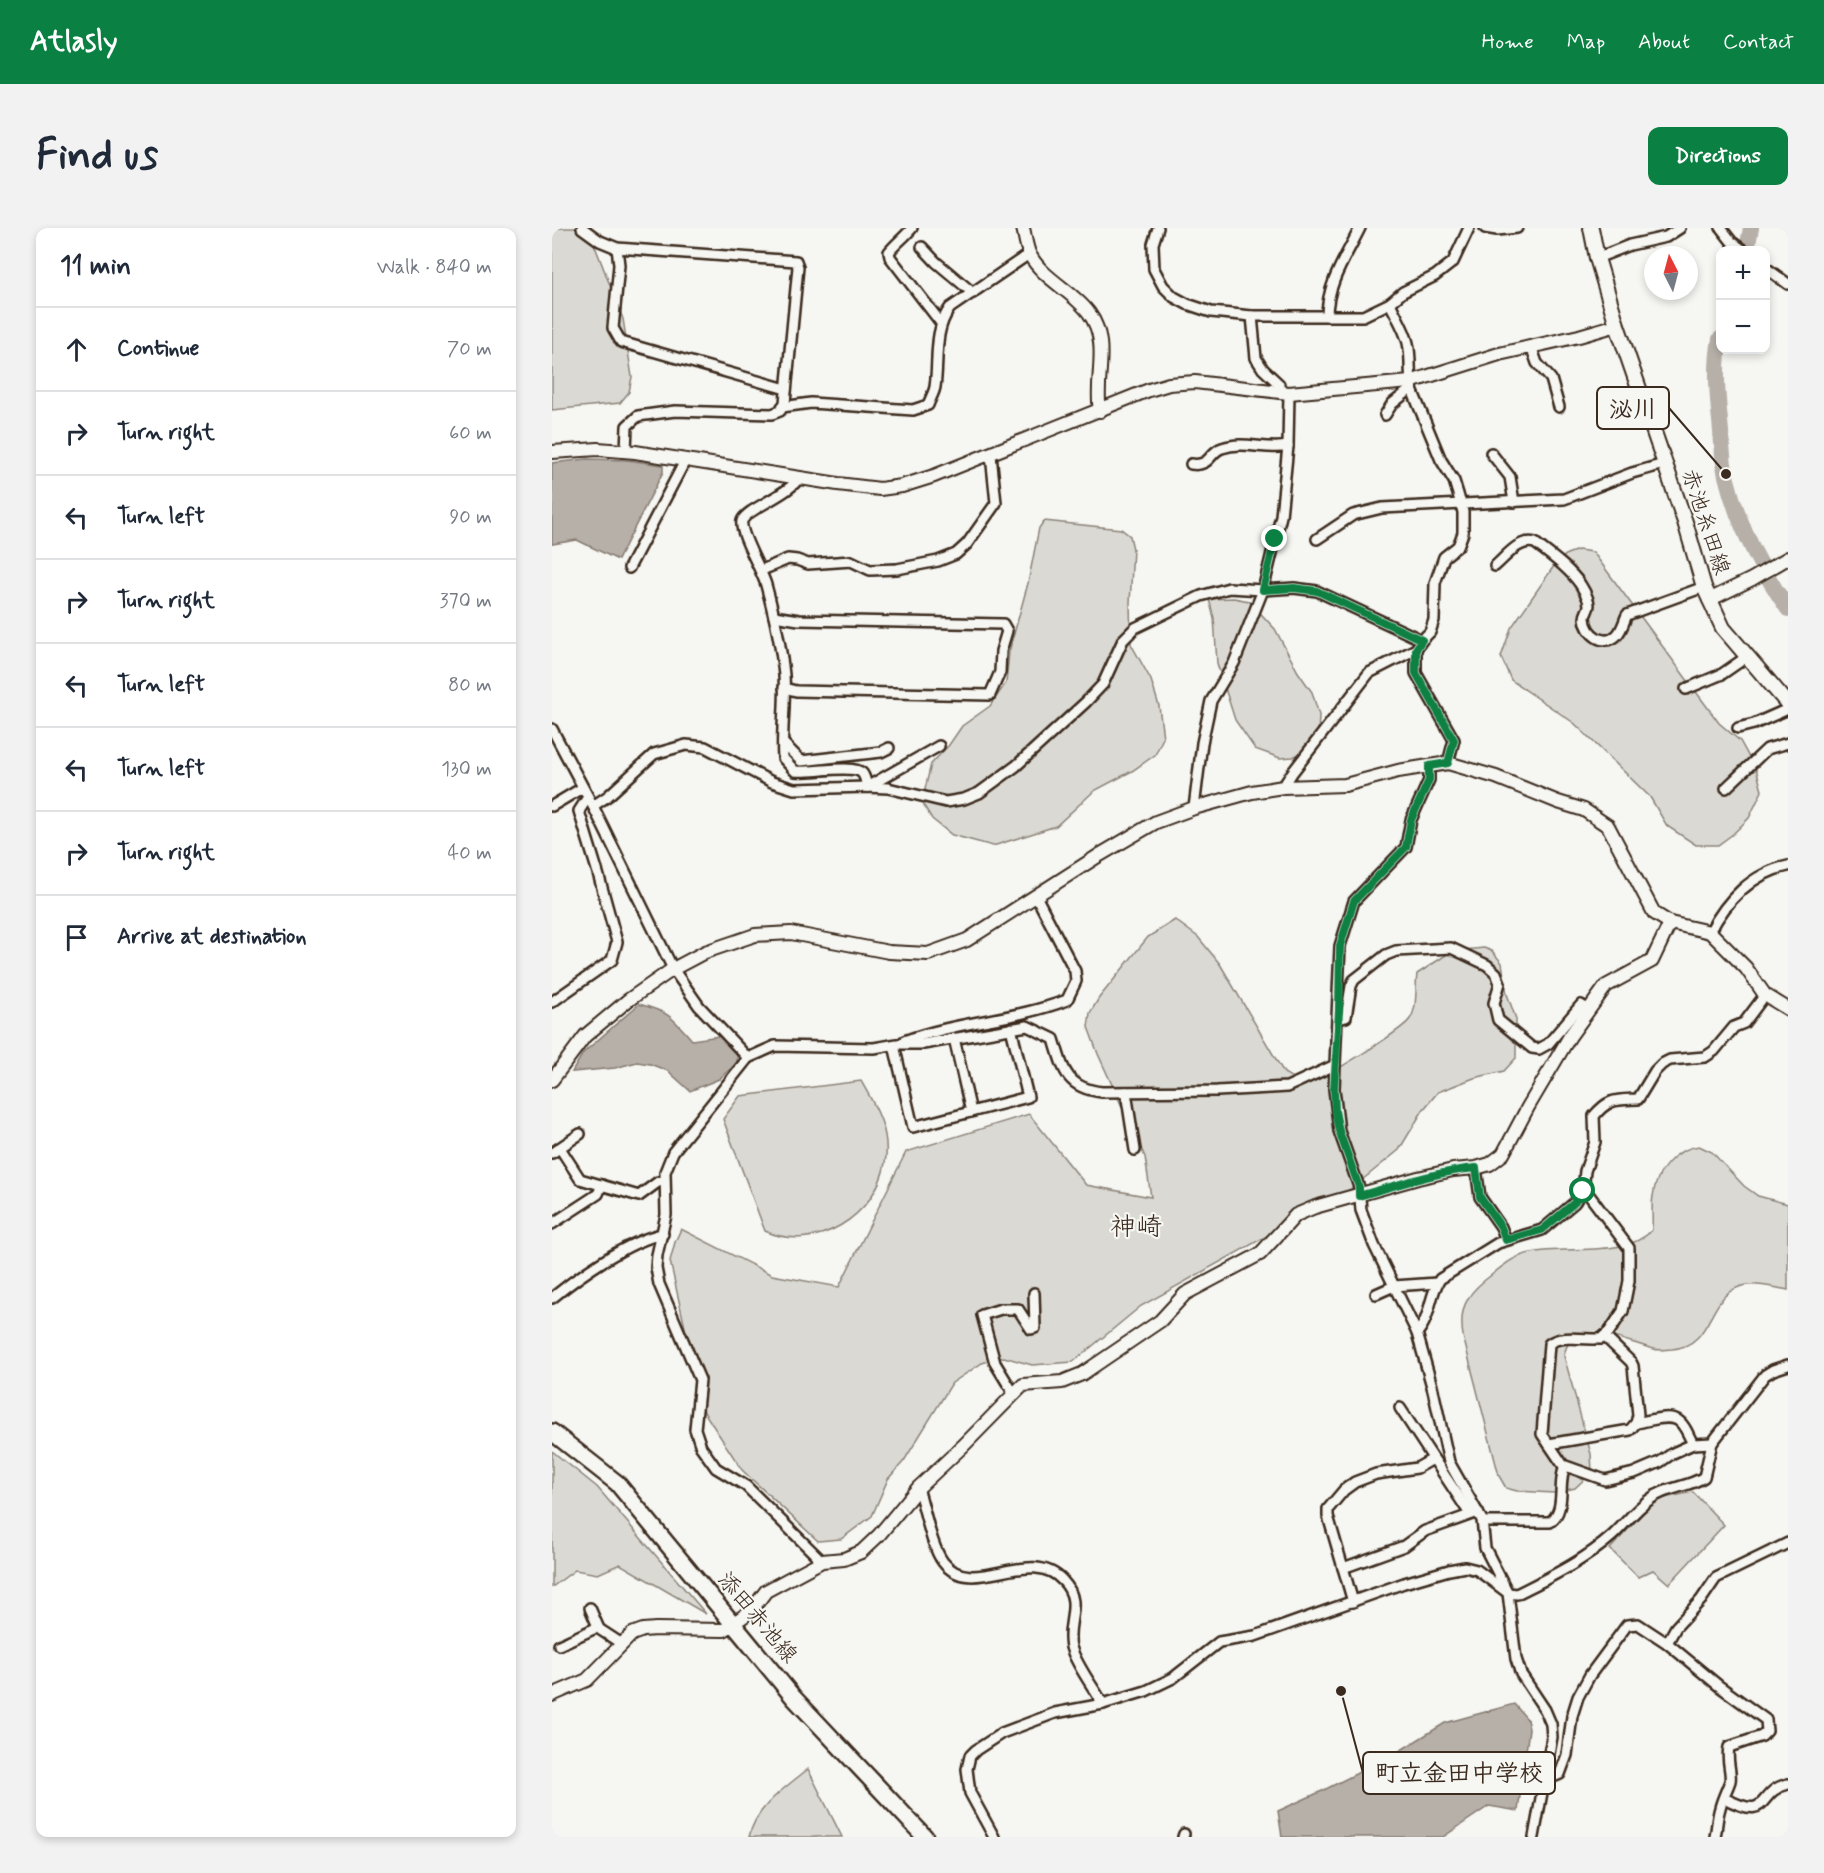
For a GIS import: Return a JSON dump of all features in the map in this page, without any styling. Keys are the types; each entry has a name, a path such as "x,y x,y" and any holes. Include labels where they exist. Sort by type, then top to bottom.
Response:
{"main road":[{"name":"赤池糸田線","path":"1591,228 1597,258 1617,325 1685,522 1706,593 1723,628 1788,704"},
{"name":"添田赤池線","path":"552,1431 617,1483 794,1698 925,1837"}],"street":[{"path":"582,228 600,241 616,248 796,261 798,267 785,403 780,411 772,414 685,410 638,416 627,426 626,451"},
{"path":"912,228 889,252 890,257 941,323"},
{"path":"1023,228 1029,254 1042,270 1089,313 1100,337 1102,357 1098,396 1100,411"},
{"path":"1158,228 1152,255 1154,269 1163,286 1174,297 1211,312 1252,316 1363,316 1390,303 1403,292 1435,276 1453,262 1469,228"},
{"path":"1327,316 1333,279 1360,228"},
{"path":"1485,228 1497,230 1517,228"},
{"path":"1597,258 1630,245 1666,237 1680,228"},
{"path":"1720,228 1738,246"},
{"path":"922,247 973,293"},
{"path":"616,248 619,265 613,328 621,342 786,390"},
{"path":"782,407 811,403 913,410 927,405 934,389 941,323 950,308 1029,254"},
{"path":"1770,272 1788,284"},
{"path":"1284,787 1292,772 1368,673 1416,649 1430,632 1434,620 1435,583 1444,557 1458,546 1463,533 1463,512 1454,481 1441,460 1411,385 1412,370 1408,341 1390,303"},
{"path":"1194,808 1202,743 1211,701 1234,663 1263,590 1281,516 1288,446 1284,393 1256,358 1252,316"},
{"path":"552,452 598,449 626,451 880,489 902,486 991,455 1149,390 1169,384 1196,382 1284,393 1411,385 1500,354 1617,325"},
{"path":"1531,346 1537,363 1551,379 1559,407"},
{"path":"1385,415 1392,404 1411,385"},
{"path":"1191,464 1206,462 1219,448 1228,446 1254,444 1280,448 1288,446"},
{"path":"1491,453 1510,477 1514,502"},
{"path":"762,570 788,559 808,564 851,561 870,570 897,569 938,561 956,554 967,544 996,503 991,455"},
{"path":"629,568 686,459"},
{"path":"1317,539 1353,515 1382,508 1564,499 1632,473 1664,464"},
{"path":"799,478 794,486 770,502 749,512 742,520 742,531 762,570 779,640 784,688 783,758 795,771 805,773 855,768 863,774 867,787"},
{"path":"1495,566 1520,544 1529,541 1535,543 1579,582 1589,607 1585,616 1587,626 1595,638 1611,640 1619,634 1627,615 1752,579 1788,558"},
{"path":"552,1002 612,960 617,942 579,811 590,801 608,796 654,754 686,745 705,747 772,782 794,789 888,788 946,802 979,793 1016,766 1086,702 1103,684 1123,640 1135,628 1201,596 1229,588 1263,590 1294,588 1317,591 1422,640"},
{"path":"774,616 799,620 1004,624 1007,631 1001,651 1000,672 990,695 796,691 784,688"},
{"path":"1416,649 1416,673 1454,740 1448,763"},
{"path":"1686,689 1722,674 1748,656"},
{"path":"1738,728 1754,724 1788,709"},
{"path":"552,729 674,969 699,1006 748,1058"},
{"path":"783,743 801,761 881,752 889,748"},
{"path":"1726,788 1767,749 1788,743"},
{"path":"867,787 939,746"},
{"path":"552,1080 585,1036 627,1001 705,951 755,935 790,933 889,952 928,954 967,940 1156,822 1194,808 1252,792 1284,787 1345,785 1398,771 1448,763 1496,777 1584,810 1608,826 1654,913 1670,923 1710,932 1746,968 1765,995 1788,1009"},
{"path":"1429,766 1429,780 1411,820 1406,847 1354,901 1340,946 1334,1089 1337,1121 1359,1187 1361,1210 1374,1245 1417,1333 1433,1390 1449,1462 1474,1513"},
{"path":"552,806 582,788"},
{"path":"1710,932 1732,899 1752,880 1772,870 1788,866"},
{"path":"895,1045 922,1035 1014,1016 1067,1000 1077,981 1075,970 1036,896"},
{"path":"554,1693 587,1680 632,1634 643,1630 724,1630 751,1611 766,1591 822,1561 844,1559 861,1552 879,1535 918,1488 1023,1385 1062,1382 1082,1374 1160,1321 1185,1294 1260,1254 1296,1215 1315,1207 1418,1178 1490,1164 1503,1154 1552,1065 1606,986 1652,961 1670,923"},
{"path":"1338,1019 1346,1017 1354,980 1386,954 1396,951 1451,948 1487,965 1496,973 1500,983 1494,1002 1498,1020 1532,1048 1539,1049 1548,1044 1581,1005 1589,1010"},
{"path":"1417,1333 1424,1325 1440,1279 1506,1240 1542,1230 1574,1203 1583,1191 1585,1171 1595,1142 1594,1116 1603,1105 1611,1101 1638,1099 1655,1071 1670,1060 1705,1057 1714,1051 1734,1026 1744,1023 1765,995"},
{"path":"822,1561 746,1486 716,1468 701,1447 695,1429 700,1380 659,1284 656,1268 666,1215 665,1172 673,1152 748,1058 775,1046 874,1048 923,1044 1027,1026 1054,1039 1065,1074 1089,1091 1287,1087 1335,1065"},
{"path":"895,1045 913,1127 1028,1097 1011,1029"},
{"path":"954,1038 971,1112"},
{"path":"1126,1092 1135,1150"},
{"path":"580,1134 556,1150 580,1179 639,1196 658,1182 664,1181"},
{"path":"1476,1168 1480,1197 1501,1227 1506,1240"},
{"path":"552,1224 598,1194 602,1185"},
{"path":"1583,1191 1629,1248 1629,1281 1623,1311 1609,1332 1601,1339 1563,1338 1554,1339 1549,1344 1542,1434 1563,1465 1605,1480 1634,1473 1693,1444 1712,1443"},
{"path":"552,1298 570,1283 617,1253 654,1235 663,1234"},
{"path":"1376,1294 1394,1286 1437,1283"},
{"path":"1014,1394 995,1363 982,1316 1001,1309 1018,1309 1031,1329 1035,1328 1034,1293"},
{"path":"1549,1444 1630,1430 1636,1422 1638,1415 1633,1366 1604,1336"},
{"path":"994,1837 970,1793 967,1769 970,1756 1002,1733 1055,1713 1103,1704 1146,1691 1173,1678 1219,1642 1255,1636 1404,1583 1465,1567 1477,1570 1508,1593 1517,1594 1574,1564 1611,1537 1649,1499 1664,1491 1694,1484 1704,1477 1712,1443 1765,1375 1788,1365"},
{"path":"1400,1408 1433,1459 1483,1522 1485,1548 1508,1593 1516,1659 1521,1674 1545,1710 1551,1724 1552,1737 1534,1837"},
{"path":"1636,1422 1671,1418 1677,1420 1682,1423 1693,1444"},
{"path":"1353,1602 1328,1516 1328,1509 1354,1482 1376,1474 1417,1468 1433,1459"},
{"path":"1483,1522 1551,1522 1559,1511 1560,1481 1565,1466"},
{"path":"918,1488 937,1551 944,1563 954,1571 973,1576 1033,1566 1047,1570 1062,1579 1073,1597 1070,1631 1072,1651 1103,1704"},
{"path":"1343,1568 1404,1546 1425,1531 1474,1513"},
{"path":"1667,1643 1676,1627 1701,1600 1716,1578 1788,1543"},
{"path":"590,1608 598,1628 622,1644"},
{"path":"1546,1776 1553,1777 1560,1774 1567,1755 1572,1716 1578,1697 1590,1675 1628,1625 1638,1624 1667,1643 1719,1686 1766,1720 1767,1731 1762,1736 1729,1747 1727,1759 1731,1779 1720,1805 1715,1837"},
{"path":"559,1645 598,1628"},
{"path":"1724,1798 1743,1808 1754,1808 1764,1804 1773,1791 1788,1784"}],"shaded area":[{"path":"552,228 588,228 623,319 632,377 629,392 620,403 552,410"},
{"path":"587,459 627,460 663,465 663,472 618,560 577,540 552,544 552,463"},
{"path":"1044,521 1121,529 1130,536 1133,549 1130,603 1131,644 1151,680 1159,706 1163,738 1155,755 1132,771 1094,791 1056,826 993,846 952,835 932,819 924,806 925,789 931,764 949,745 962,726 990,706 1006,683 1009,652 1028,583 1039,528"},
{"path":"1578,550 1593,552 1719,723 1740,741 1757,772 1762,791 1749,818 1718,845 1696,845 1667,826 1650,797 1574,723 1511,680 1501,657 1511,628 1556,563 1567,554"},
{"path":"1234,598 1249,601 1275,629 1298,672 1312,692 1319,715 1318,735 1307,750 1293,757 1280,758 1255,749 1235,720 1217,663 1214,618 1209,599"},
{"path":"1175,920 1198,937 1220,964 1284,1073 1298,1080 1309,1082 1321,1078 1364,1053 1404,1025 1413,1014 1417,974 1452,951 1484,948 1492,951 1502,963 1507,994 1516,1019 1516,1058 1504,1071 1474,1078 1438,1092 1423,1110 1399,1150 1351,1189 1141,1306 1073,1362 1032,1365 1004,1357 982,1363 952,1383 904,1461 888,1479 872,1516 841,1539 818,1541 742,1470 704,1412 670,1261 681,1229 772,1275 839,1287 906,1152 1029,1114 1086,1185 1151,1197 1145,1157 1088,1027 1090,1013 1099,998 1148,937"},
{"path":"639,1004 670,1016 692,1040 719,1036 737,1055 737,1063 719,1079 690,1091 668,1071 650,1064 637,1062 615,1068 572,1072 583,1053"},
{"path":"861,1081 877,1110 886,1141 885,1163 879,1182 869,1199 856,1214 840,1226 823,1234 804,1238 784,1237 765,1231 723,1119 740,1096"},
{"path":"1699,1146 1712,1152 1744,1186 1758,1196 1788,1204 1788,1290 1762,1285 1747,1285 1734,1289 1724,1297 1697,1338 1686,1345 1672,1349 1656,1350 1602,1334 1577,1336 1569,1343 1564,1356 1591,1454 1592,1472 1575,1488 1554,1493 1517,1491 1506,1488 1499,1476 1463,1336 1462,1319 1468,1298 1478,1286 1499,1269 1523,1255 1555,1250 1609,1248 1626,1245 1640,1239 1652,1230 1653,1196 1662,1170 1674,1157"},
{"path":"552,1451 597,1487 706,1614 620,1564 598,1574 575,1570 552,1587"},
{"path":"1693,1492 1724,1525 1669,1584 1653,1570 1638,1577 1610,1549 1659,1499"},
{"path":"1514,1704 1527,1719 1529,1729 1518,1811 1489,1806 1443,1837 1282,1837 1278,1811 1393,1755 1445,1723"},
{"path":"808,1769 842,1837 749,1837 758,1816 772,1798"}],"waterway":[{"path":"1747,246 1751,228"},
{"path":"1718,354 1717,390 1726,476 1751,546 1788,609"}],"place":[{"name":"泌川","path":"1726,474"},
{"name":"町立金田中学校","path":"1341,1691"}],"district":[{"name":"神崎","path":"1136,1228"}],"route":[{"path":"1275,539 1263,590 1294,588 1317,591 1422,640 1416,649 1416,673 1454,740 1448,763 1429,766 1429,780 1411,820 1406,847 1354,901 1340,946 1335,1111 1339,1131 1359,1187 1359,1196 1418,1178 1453,1170 1476,1168 1480,1197 1501,1227 1506,1240 1542,1230 1559,1218 1583,1191"}]}
